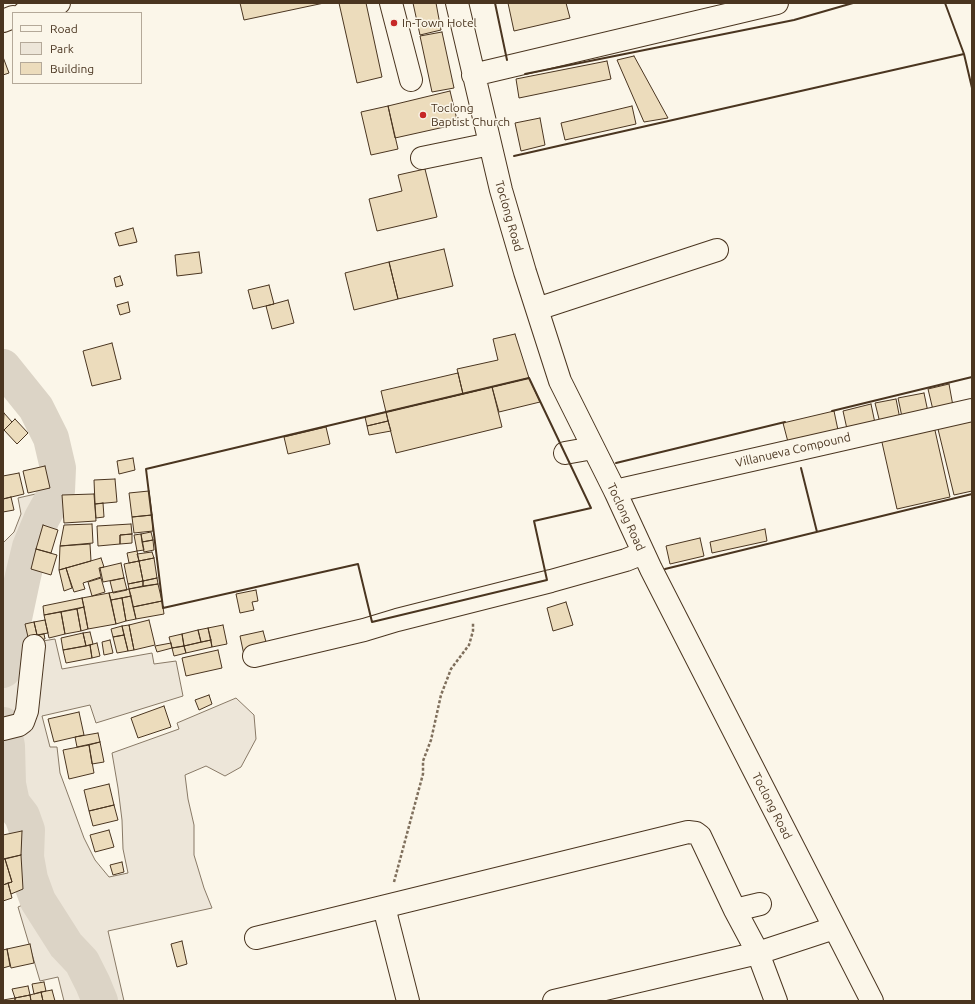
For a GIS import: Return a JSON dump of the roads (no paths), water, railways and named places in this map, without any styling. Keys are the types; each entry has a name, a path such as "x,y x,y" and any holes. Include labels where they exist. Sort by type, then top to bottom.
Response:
{"street":[{"path":"28,12 59,3"},
{"path":"391,3 411,80"},
{"name":"Toclong Road","path":"457,3 501,190 536,309 560,381 615,491 643,553 872,1001"},
{"path":"473,75 777,3"},
{"path":"422,158 490,144"},
{"path":"536,309 717,250"},
{"name":"Villanueva Compound","path":"615,491 972,410"},
{"path":"565,453 593,448"},
{"path":"254,656 364,630 397,620 490,597 626,560 643,553"},
{"path":"8,728 23,722 25,717 34,646"},
{"path":"256,938 688,832 696,833 700,836 735,910 758,954 776,1001"},
{"path":"735,910 760,904"},
{"path":"382,907 408,1001"},
{"path":"554,1001 758,954 834,928"}],"waterway":[{"path":"3,367 36,408 51,438 58,468 57,491 42,518 30,547 3,670"},
{"path":"3,725 7,746 8,784 12,803 22,816 27,830 26,857 30,879 38,901 66,945 82,962 100,1001"}],"place":[{"name":"In-Town Hotel","path":"394,23"},
{"name":"Toclong Baptist Church","path":"423,115"}]}
